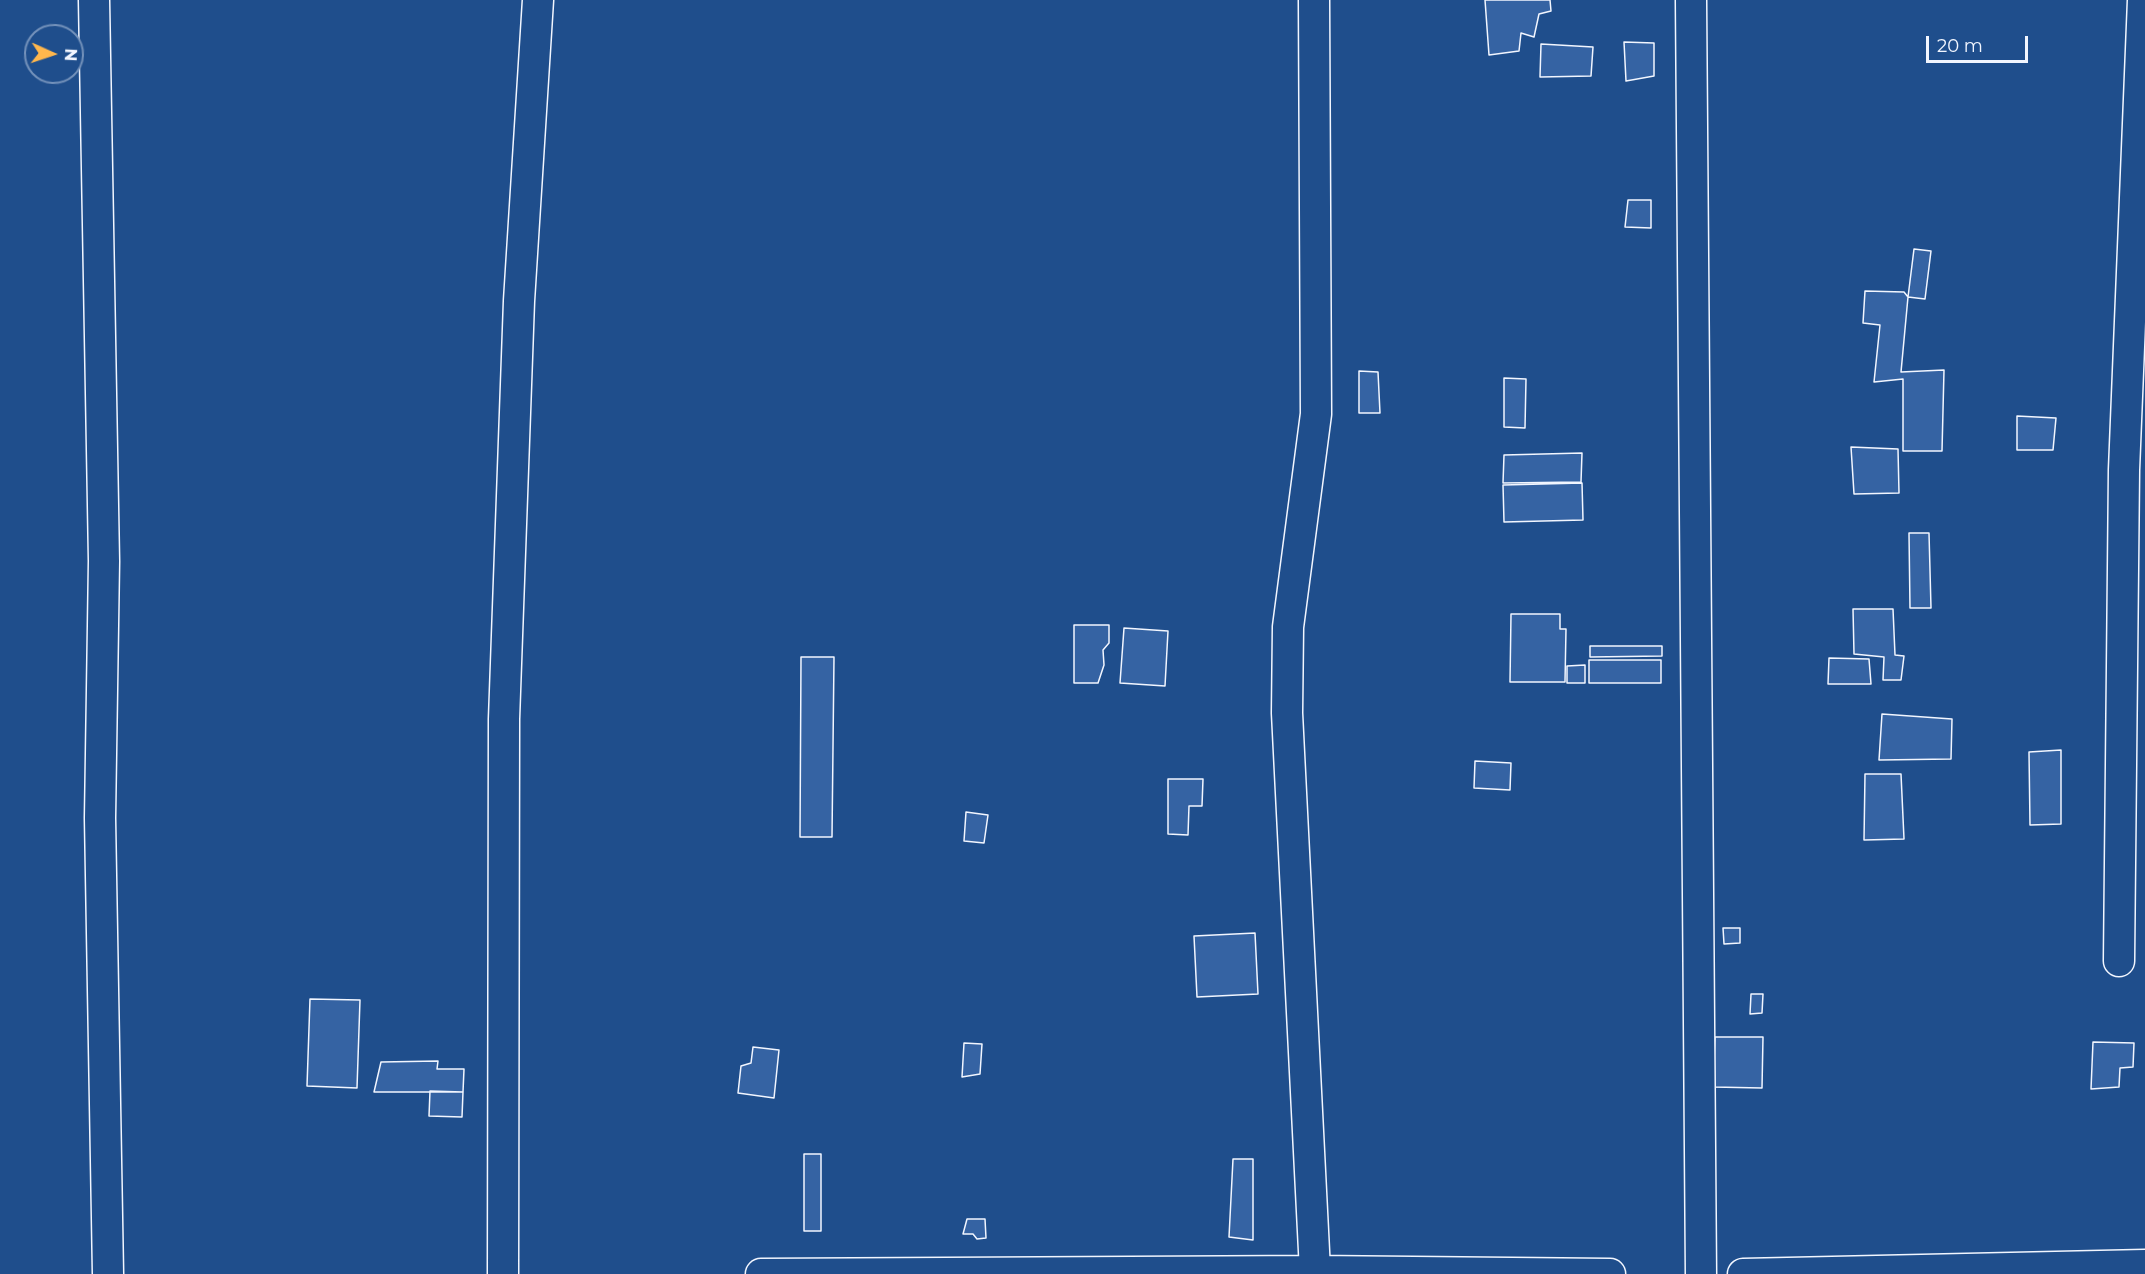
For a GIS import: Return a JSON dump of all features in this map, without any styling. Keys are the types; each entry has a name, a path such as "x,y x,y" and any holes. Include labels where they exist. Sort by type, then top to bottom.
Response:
{"street":[{"path":"94,0 104,561 100,818 108,1274"},
{"path":"503,1274 504,707 519,301 538,0"},
{"path":"1314,0 1316,414 1288,627 1287,713 1315,1271"},
{"path":"1691,0 1701,1274"},
{"path":"2119,961 2124,470 2143,58 2143,0"},
{"path":"1743,1274 2145,1265"},
{"path":"761,1274 1315,1271 1610,1274"}],"building":[{"path":"1485,0 1550,0 1551,11 1539,14 1534,37 1521,33 1519,51 1489,55"},
{"path":"1624,42 1654,43 1654,76 1626,81"},
{"path":"1541,44 1593,47 1591,76 1540,77"},
{"path":"1628,200 1651,200 1651,228 1625,227"},
{"path":"1914,249 1931,251 1925,299 1908,297"},
{"path":"1865,291 1904,292 1908,297 1901,372 1944,370 1942,451 1903,451 1903,379 1874,382 1880,325 1863,323"},
{"path":"1359,371 1378,372 1380,413 1359,413"},
{"path":"1504,378 1526,379 1525,428 1504,427"},
{"path":"2017,416 2056,418 2053,450 2017,450"},
{"path":"1851,447 1898,449 1899,493 1854,494"},
{"path":"1582,453 1581,482 1503,483 1504,455"},
{"path":"1582,483 1583,520 1504,522 1503,485"},
{"path":"1909,533 1929,533 1931,608 1910,608"},
{"path":"1853,609 1893,609 1895,655 1904,656 1901,680 1883,680 1884,657 1854,654"},
{"path":"1511,614 1560,614 1560,629 1566,629 1565,682 1510,682"},
{"path":"1074,625 1109,625 1109,643 1103,650 1104,665 1098,683 1074,683"},
{"path":"1124,628 1168,631 1165,686 1120,683"},
{"path":"1590,646 1662,646 1662,656 1590,657"},
{"path":"801,657 834,657 832,837 800,837"},
{"path":"1829,658 1869,659 1871,684 1828,684"},
{"path":"1589,660 1661,660 1661,683 1589,683"},
{"path":"1585,665 1585,683 1567,683 1567,666"},
{"path":"1882,714 1952,719 1951,759 1879,760"},
{"path":"2061,750 2061,824 2030,825 2029,752"},
{"path":"1475,761 1511,763 1510,790 1474,788"},
{"path":"1865,774 1901,774 1904,839 1864,840"},
{"path":"1168,779 1203,779 1202,806 1189,806 1188,835 1168,834"},
{"path":"966,812 988,815 984,843 964,841"},
{"path":"1723,928 1740,928 1740,943 1724,944"},
{"path":"1255,933 1258,994 1197,997 1194,936"},
{"path":"1751,994 1763,994 1762,1013 1750,1014"},
{"path":"310,999 360,1000 357,1088 307,1086"},
{"path":"1715,1037 1763,1037 1762,1088 1713,1087"},
{"path":"2093,1042 2134,1043 2133,1067 2120,1068 2119,1087 2091,1089"},
{"path":"964,1043 982,1044 980,1074 962,1077"},
{"path":"753,1047 779,1050 774,1098 738,1093 741,1066 751,1063"},
{"path":"438,1061 437,1069 464,1069 463,1092 374,1092 381,1062"},
{"path":"430,1091 463,1092 462,1117 429,1116"},
{"path":"804,1154 821,1154 821,1231 804,1231"},
{"path":"1233,1159 1253,1159 1253,1240 1229,1237"},
{"path":"967,1219 985,1219 986,1238 977,1239 973,1234 963,1234"}]}
